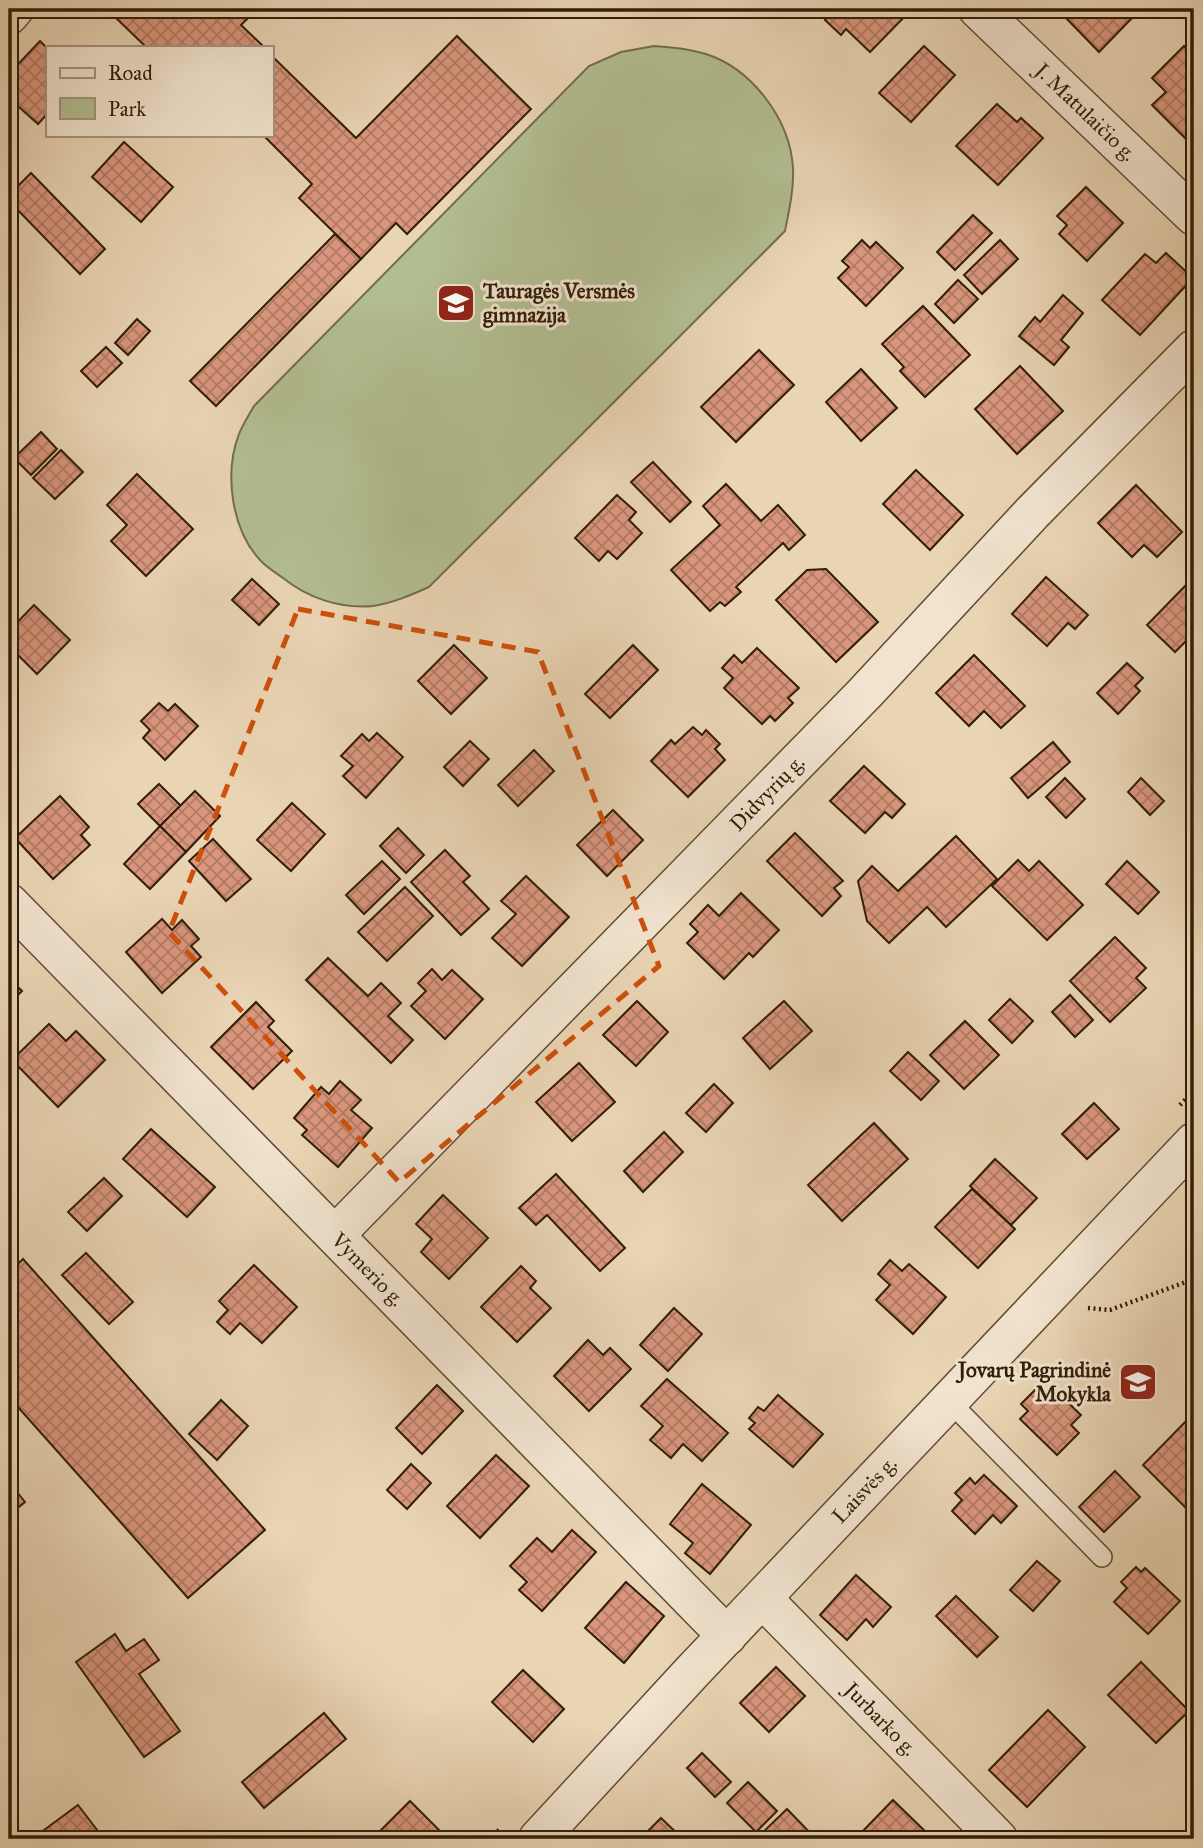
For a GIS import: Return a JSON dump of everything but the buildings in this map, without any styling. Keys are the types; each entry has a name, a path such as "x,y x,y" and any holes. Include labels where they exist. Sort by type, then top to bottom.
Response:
{"street":[{"path":"9,15 14,9"},
{"name":"J. Matulaičio g.","path":"978,9 1194,216"},
{"name":"Didvyrių g.","path":"335,1235 865,693 1032,513 1194,349"},
{"name":"Vymerio g.","path":"9,903 727,1636"},
{"name":"Laisvės g.","path":"538,1839 1194,1142"},
{"name":"Jurbarko g.","path":"763,1599 998,1839"}],"lane":[{"path":"950,1402 1102,1557"}],"path":[{"path":"1077,1307 1110,1310 1194,1279"}],"highlighted area":[{"path":"298,609 538,652 659,966 399,1182 169,932"}],"green space":[{"path":"654,46 693,51 723,61 739,71 766,98 785,132 793,168 785,231 429,587 388,603 349,606 325,601 293,585 264,564 251,549 237,518 233,501 234,449 254,406 589,66 621,52"}],"place":[{"name":"Tauragės Versmės gimnazija","path":"456,303"},
{"name":"Jovarų Pagrindinė Mokykla","path":"1138,1382"}]}
